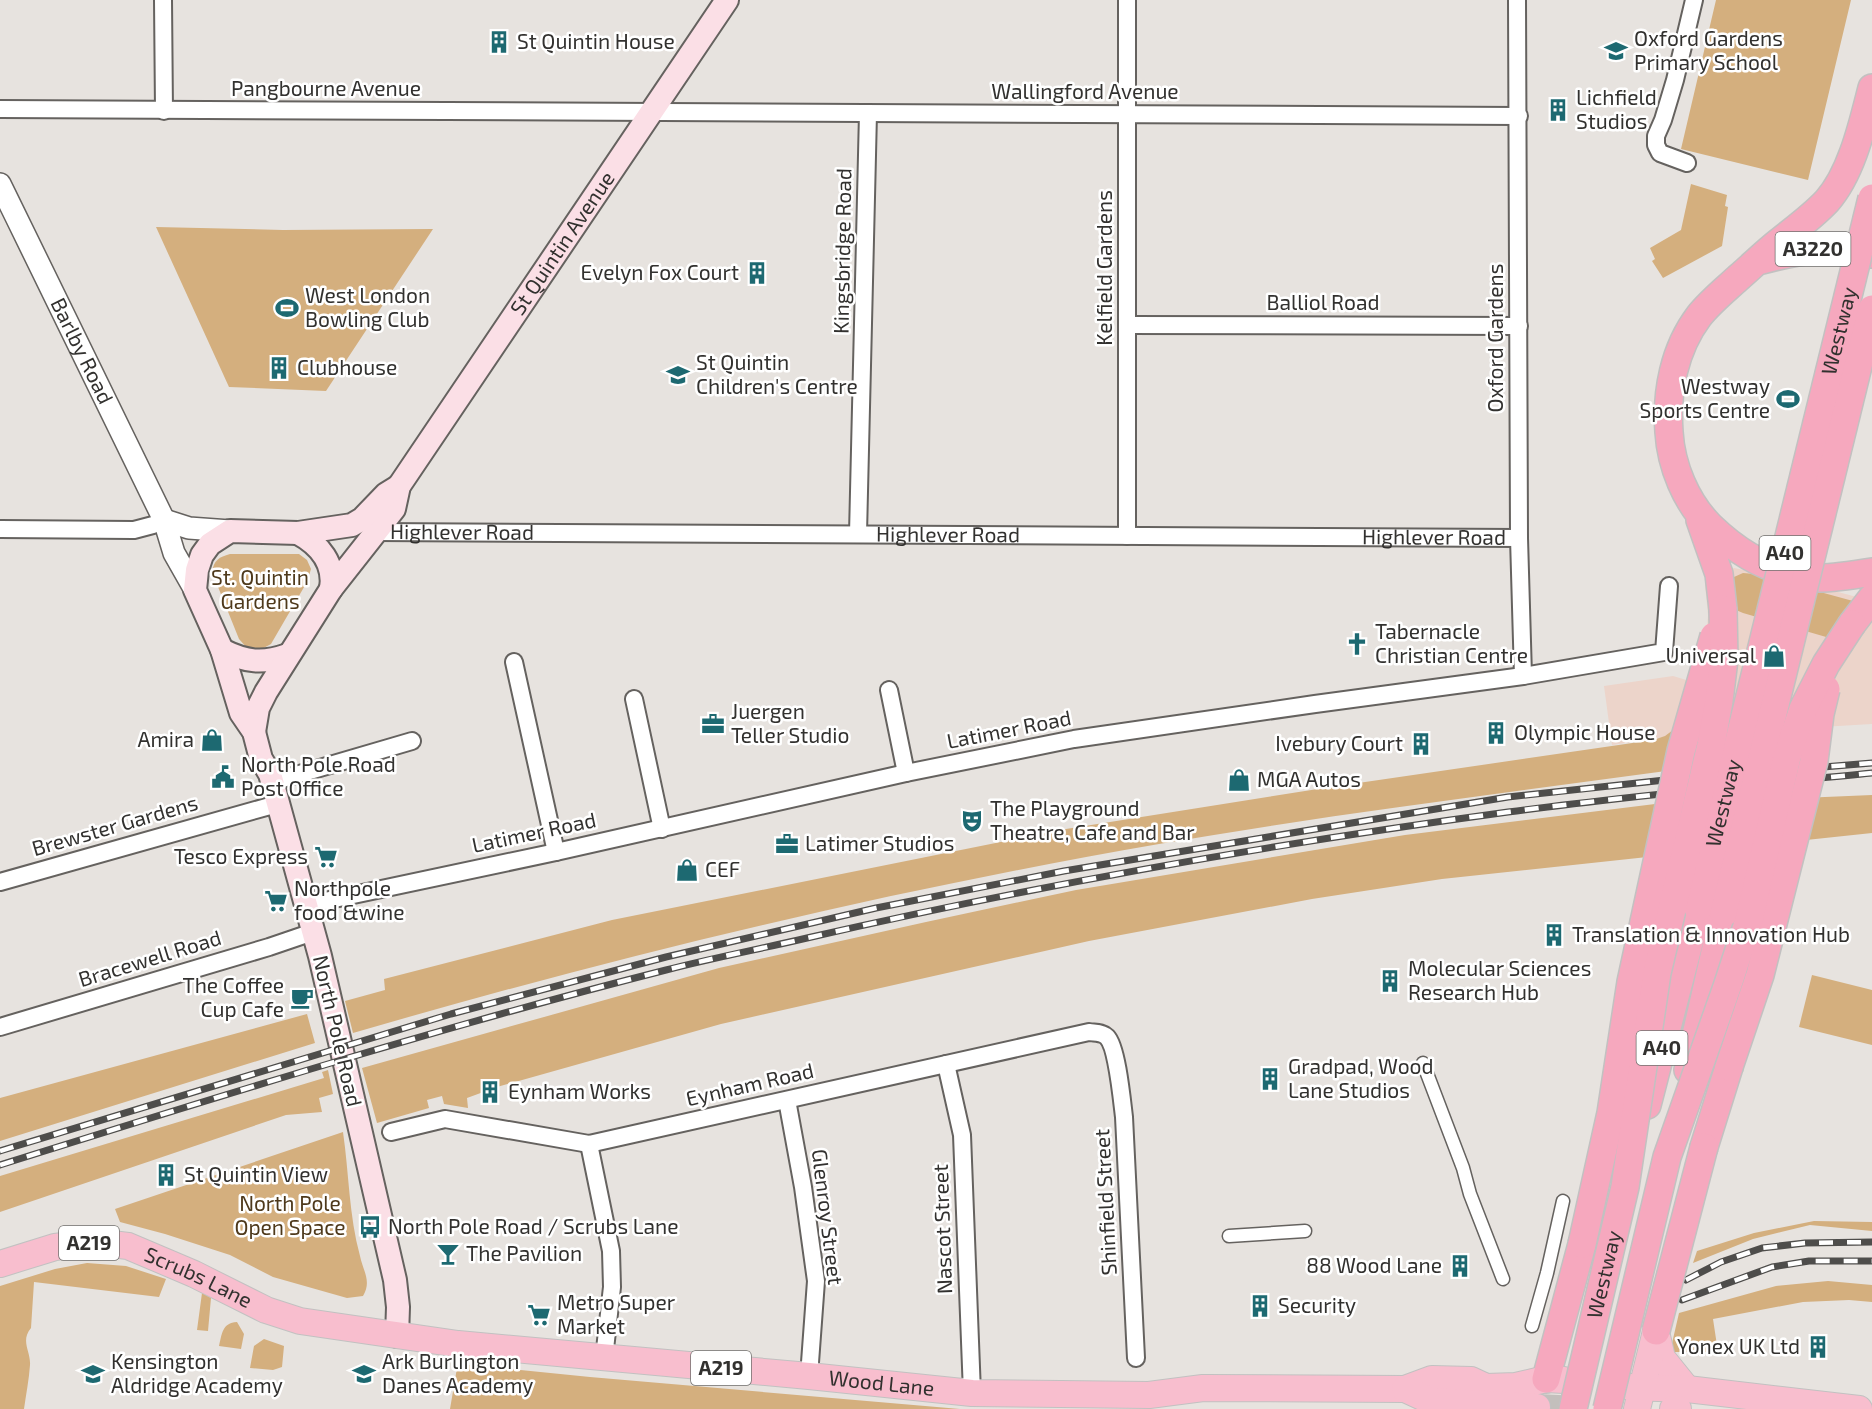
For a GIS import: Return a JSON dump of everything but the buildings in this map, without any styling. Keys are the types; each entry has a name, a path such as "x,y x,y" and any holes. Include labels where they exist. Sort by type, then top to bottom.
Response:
{"highway":[{"path":"1756,262 1828,200 1846,170 1859,138 1872,88"},
{"name":"Westway","path":"1573,1409 1872,198"},
{"name":"A3220","path":"1872,254 1848,249 1821,248 1756,262 1720,294 1699,317 1682,346 1672,376 1667,412 1676,470 1689,497 1706,521 1725,540 1746,556 1788,572 1816,578 1872,572"},
{"name":"Westway","path":"1607,1409 1724,913 1872,309"},
{"name":"A40","path":"1626,1188 1657,973 1711,746 1724,659 1723,609 1719,574 1689,497"},
{"name":"A40","path":"1667,1157 1749,920 1787,757 1803,709 1826,664 1872,598"},
{"name":"A40","path":"1555,1379 1555,1347 1582,1244 1611,1113 1631,982 1681,751 1723,609"},
{"name":"A40","path":"1656,1331 1704,1147 1760,975 1814,761 1820,714 1832,669 1852,624"}],"main road":[{"name":"St Quintin Avenue","path":"254,732 258,708 288,655 331,590 394,509 399,486 727,0"},
{"name":"St Quintin Avenue","path":"298,533 352,525 362,519 386,494 399,486"},
{"path":"254,732 241,712 222,650 195,590 197,570 202,555 210,544 230,531 298,533 317,546 325,558 331,570 331,590"},
{"path":"222,650 237,657 252,660 270,661 288,655"},
{"name":"North Pole Road","path":"254,732 261,759 272,782 331,1003 395,1280 398,1307 397,1336"},
{"name":"Scrubs Lane","path":"0,1264 55,1247 95,1242 128,1246 194,1274 266,1310 300,1321 397,1336"},
{"path":"1656,1331 1662,1358 1680,1402"},
{"name":"A40","path":"1636,1395 1656,1331"},
{"name":"Wood Lane","path":"397,1336 458,1344 972,1393 1007,1402 1149,1395 1203,1388 1406,1389 1432,1379 1471,1380 1486,1387 1516,1386 1555,1379"},
{"name":"Wood Lane","path":"1471,1380 1485,1372 1508,1373 1533,1366 1548,1356 1555,1347"},
{"name":"A40","path":"1537,1408 1555,1379"},
{"name":"Wood Lane","path":"1406,1389 1431,1401 1491,1407 1537,1408"},
{"path":"1636,1395 1680,1402 1859,1409"}],"street":[{"path":"163,0 164,111"},
{"name":"Kelfield Gardens","path":"1127,0 1127,536"},
{"name":"Oxford Gardens","path":"1517,0 1519,538 1523,676"},
{"path":"1687,163 1660,153 1656,145 1656,136 1675,80 1694,0"},
{"name":"Pangbourne Avenue","path":"0,109 652,112"},
{"name":"Wallingford Avenue","path":"652,112 1519,116"},
{"name":"Kingsbridge Road","path":"858,534 868,113"},
{"name":"Barlby Road","path":"0,184 164,520"},
{"name":"Balliol Road","path":"1127,325 1519,326"},
{"path":"164,520 174,553 195,590"},
{"path":"0,529 134,530 164,520 189,528 230,531"},
{"name":"Highlever Road","path":"376,532 1519,538"},
{"name":"Latimer Road","path":"306,905 662,829 906,773 1074,739 1523,676 1664,652 1669,586"},
{"path":"514,663 556,852"},
{"path":"889,690 906,773"},
{"path":"634,699 662,829"},
{"path":"272,782 412,741"},
{"name":"Brewster Gardens","path":"0,882 277,804"},
{"name":"Bracewell Road","path":"0,1028 313,932"},
{"name":"Eynham Road","path":"392,1131 445,1119 589,1144 1089,1032 1107,1037 1112,1045"},
{"name":"Shinfield Street","path":"1112,1045 1121,1088 1124,1117 1136,1358"},
{"path":"1423,1063 1503,1279"},
{"name":"Nascot Street","path":"946,1064 962,1135 972,1393"},
{"name":"Glenroy Street","path":"787,1100 803,1187 816,1281 809,1376"},
{"path":"589,1144 611,1260 612,1287 604,1358"},
{"path":"1533,1326 1563,1201"},
{"path":"1229,1236 1305,1231"}],"shaded area":[{"path":"1734,568 1853,596 1872,595 1872,724 1671,736 1612,745 1604,686 1673,676 1693,682 1706,643 1708,615 1705,585"}],"green space":[{"path":"1716,0 1851,0 1808,180 1681,149"},
{"path":"1691,184 1727,195 1725,206 1728,207 1722,246 1663,278 1652,261 1655,259 1650,248 1681,230"},
{"name":"West London Bowling Club","path":"156,227 283,230 433,229 326,391 229,387"},
{"name":"St. Quintin Gardens","path":"230,554 299,554 307,560 311,569 307,582 271,644 260,650 247,648 239,639 212,572 218,560"},
{"path":"1743,573 1853,601 1833,639 1736,610 1729,587 1734,577"},
{"path":"1677,727 1666,771 1222,833 1057,862 753,927 552,978 353,1033 345,1001 385,990 384,979 612,920 1066,829 1324,788 1653,740 1665,736"},
{"path":"1872,795 1872,833 1442,879 1312,899 1089,941 721,1024 497,1087 467,1098 468,1108 444,1104 442,1096 427,1100 429,1108 377,1123 362,1068 719,968 1076,890 1405,835 1655,804"},
{"path":"1812,975 1872,990 1872,1045 1799,1027"},
{"path":"307,1014 315,1043 0,1141 0,1098"},
{"path":"328,1070 333,1094 319,1098 322,1112 286,1115 0,1212 0,1176 324,1078 322,1072"},
{"name":"North Pole Open Space","path":"343,1132 356,1241 367,1281 363,1296 347,1298 273,1277 230,1255 120,1222 115,1209"},
{"path":"1814,1221 1872,1222 1872,1231 1810,1225 1753,1239 1693,1263 1697,1251 1754,1233"},
{"path":"87,1263 126,1266 166,1279 159,1297 34,1282 31,1328 26,1337 30,1365 24,1409 0,1409 0,1286 55,1269"},
{"path":"1828,1281 1872,1285 1872,1302 1849,1300 1803,1302 1713,1319 1718,1352 1670,1352 1679,1313 1776,1286"},
{"path":"202,1293 211,1298 208,1331 197,1330"},
{"path":"237,1322 244,1334 241,1349 219,1346 222,1333 228,1324"},
{"path":"264,1339 284,1346 282,1367 273,1370 250,1368 254,1346"},
{"path":"461,1364 960,1409 450,1409 457,1368 460,1368"}],"tunnel":[{"path":"1537,1407 1578,1409"}],"railway":[{"path":"0,1151 451,1014 666,957 876,908 1064,871 1508,797 1665,780 1872,763"},
{"path":"0,1165 331,1063 582,992 701,961 981,900 1156,867 1420,824 1599,801 1872,773"},
{"path":"1686,1280 1721,1262 1762,1248 1805,1243 1872,1242"},
{"path":"1682,1300 1772,1267 1809,1261 1872,1261"}],"place":[{"name":"St Quintin House","path":"499,42"},
{"name":"Oxford Gardens Primary School","path":"1616,51"},
{"name":"Lichfield Studios","path":"1558,110"},
{"name":"Evelyn Fox Court","path":"757,273"},
{"name":"West London Bowling Club","path":"287,308"},
{"name":"Clubhouse","path":"279,368"},
{"name":"St Quintin Children's Centre","path":"678,375"},
{"name":"Westway Sports Centre","path":"1788,399"},
{"name":"Tabernacle Christian Centre","path":"1357,644"},
{"name":"Universal","path":"1774,656"},
{"name":"Juergen Teller Studio","path":"713,724"},
{"name":"Olympic House","path":"1496,733"},
{"name":"Amira","path":"212,740"},
{"name":"Ivebury Court","path":"1421,744"},
{"name":"North Pole Road Post Office","path":"223,777"},
{"name":"MGA Autos","path":"1239,780"},
{"name":"The Playground Theatre, Cafe and Bar","path":"972,821"},
{"name":"Latimer Studios","path":"787,844"},
{"name":"Tesco Express","path":"326,857"},
{"name":"CEF","path":"687,870"},
{"name":"Northpole food &wine","path":"276,901"},
{"name":"Translation & Innovation Hub","path":"1554,935"},
{"name":"Molecular Sciences Research Hub","path":"1390,981"},
{"name":"The Coffee Cup Cafe","path":"302,998"},
{"name":"Gradpad, Wood Lane Studios","path":"1270,1079"},
{"name":"Eynham Works","path":"490,1092"},
{"name":"St Quintin View","path":"166,1175"},
{"name":"North Pole Road / Scrubs Lane","path":"370,1227"},
{"name":"The Pavilion","path":"448,1254"},
{"name":"88 Wood Lane","path":"1460,1266"},
{"name":"Security","path":"1260,1306"},
{"name":"Metro Super Market","path":"539,1315"},
{"name":"Yonex UK Ltd","path":"1818,1347"},
{"name":"Kensington Aldridge Academy","path":"93,1374"},
{"name":"Ark Burlington Danes Academy","path":"364,1374"}]}
